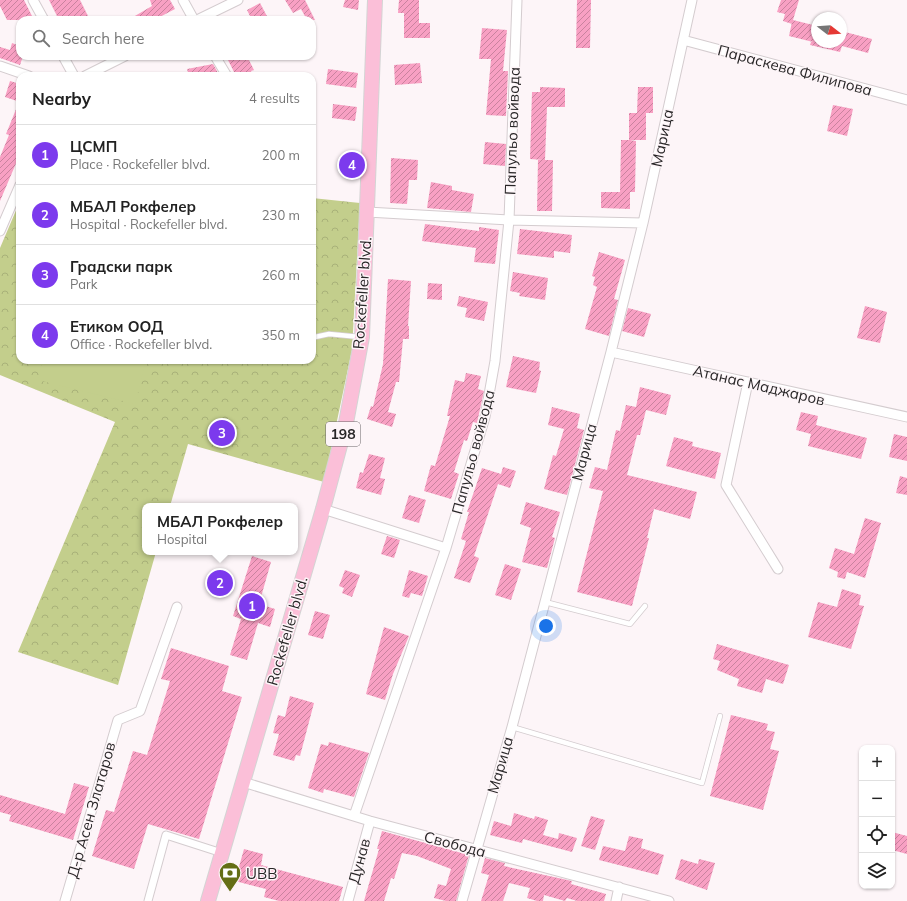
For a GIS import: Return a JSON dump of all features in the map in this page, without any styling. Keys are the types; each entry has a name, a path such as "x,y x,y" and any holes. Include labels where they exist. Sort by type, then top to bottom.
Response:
{"main road":[{"name":"Rockefeller blvd.","path":"208,901 323,509 346,423 362,337 375,0"}],"street":[{"path":"33,0 42,16"},
{"path":"184,0 192,16"},
{"path":"205,16 238,0"},
{"name":"Папульо войвода","path":"354,816 446,548 485,416 496,361 509,220 517,0"},
{"name":"Марица","path":"462,901 512,727 611,352 643,223 692,0"},
{"name":"Параскева Филипова","path":"683,40 907,100"},
{"path":"66,60 72,72"},
{"path":"93,72 117,60"},
{"path":"218,60 225,72"},
{"path":"0,66 17,72"},
{"path":"0,231 4,209 16,191"},
{"path":"367,212 509,220 643,223"},
{"name":"Атанас Маджаров","path":"611,352 907,417"},
{"path":"748,382 726,485 778,569"},
{"path":"323,509 446,548"},
{"name":"Д-р Асен Златаров","path":"65,901 118,720 140,711 177,607"},
{"name":"Свобода","path":"243,782 370,821 669,901"},
{"name":"Дунав","path":"348,901 370,821"},
{"path":"148,901 166,835 222,853"},
{"path":"616,901 619,887"}],"lane":[{"path":"316,337 329,334 362,337"},
{"path":"545,602 630,624 645,606"},
{"path":"512,727 702,784 720,716"}],"green space":[{"path":"316,198 360,203 352,350 324,482 188,444 171,503 142,503 142,555 155,555 118,685 18,652 115,422 0,375 0,248 16,210 16,364 316,364"},
{"path":"42,364 145,364 135,404 38,380"}],"building":[{"path":"0,0 24,0 32,16 16,16 16,20 7,20 0,6"},
{"path":"49,0 80,0 88,16 57,16"},
{"path":"150,0 170,0 175,9 162,16 135,16 152,6"},
{"path":"285,0 305,0 313,16 305,16 301,9 293,13"},
{"path":"345,0 359,0 358,10 343,7"},
{"path":"399,0 419,0 419,23 430,23 430,38 404,38 404,13 398,13"},
{"path":"577,0 591,0 590,48 576,48"},
{"path":"781,0 799,0 793,20 811,24 811,42 789,36 792,24 783,21 785,14 777,12"},
{"path":"260,3 267,16 250,16 247,10"},
{"path":"482,28 507,30 503,71 508,71 506,116 486,115 491,59 479,59"},
{"path":"847,33 872,39 868,53 847,47"},
{"path":"12,43 16,44 16,60 22,60 20,65 0,58 0,47 10,50"},
{"path":"823,48 841,48 840,52"},
{"path":"228,60 249,60 254,70 251,72 234,72"},
{"path":"420,63 422,83 395,85 394,65"},
{"path":"213,64 217,72 188,72 187,69"},
{"path":"328,69 358,73 356,88 326,84"},
{"path":"10,81 16,83 16,101 5,97"},
{"path":"540,87 565,88 565,107 547,107 545,160 553,160 552,211 537,211 538,160 530,159 532,92 540,92"},
{"path":"638,87 653,87 653,113 646,113 646,140 630,140 636,141 635,192 630,192 630,209 601,208 601,192 620,192 621,140 629,140 629,113 637,113"},
{"path":"333,104 357,107 355,121 332,118"},
{"path":"833,105 853,109 847,136 827,131"},
{"path":"16,109 16,163 0,201 0,157 9,135 6,134"},
{"path":"485,142 506,144 505,166 483,164"},
{"path":"391,158 418,160 417,180 409,180 407,204 390,203"},
{"path":"431,182 452,186 452,190 474,194 471,212 427,208"},
{"path":"425,224 479,231 479,227 499,230 495,264 474,262 476,248 422,241"},
{"path":"520,229 572,235 570,253 554,251 554,258 517,254"},
{"path":"599,252 625,260 614,299 618,300 609,336 585,329 597,287 593,285 595,277 592,276"},
{"path":"513,272 548,278 545,300 519,296 520,293 510,291"},
{"path":"388,279 411,281 408,326 409,339 403,339 399,382 396,382 388,412 396,414 392,427 367,419 371,406 373,407 383,364"},
{"path":"428,283 442,284 442,300 427,299"},
{"path":"459,296 488,302 484,321 465,317 467,308 457,306"},
{"path":"865,306 887,312 880,343 857,338"},
{"path":"628,308 651,314 644,337 622,331"},
{"path":"513,356 540,362 539,370 541,371 536,393 506,387"},
{"path":"466,373 481,376 478,389 484,391 477,423 473,422 467,441 464,440 454,472 459,474 451,499 424,491 431,465 435,466 450,416 447,416 455,380 464,382"},
{"path":"640,387 671,395 666,415 646,410 640,435 637,435 627,475 697,492 690,519 654,509 647,538 649,538 632,606 577,592 603,491 589,488 595,467 607,470 616,430 620,431 626,405 636,407"},
{"path":"552,407 580,414 577,428 584,430 567,495 544,489 553,455 556,456 564,429 548,425"},
{"path":"801,412 818,416 816,425 867,438 861,459 808,446 811,434 796,430"},
{"path":"894,434 907,437 907,461 889,457"},
{"path":"674,437 693,442 692,446 721,453 715,479 666,466"},
{"path":"369,454 385,458 380,478 385,479 381,495 356,488 360,472 363,473"},
{"path":"503,467 516,471 510,488 498,484 474,556 479,558 470,583 454,578 466,541 461,539 469,512 467,512 482,468 501,474"},
{"path":"900,476 907,478 907,495 896,493"},
{"path":"409,495 426,500 419,523 402,518"},
{"path":"526,502 560,512 552,537 555,538 547,568 522,562 531,528 520,524"},
{"path":"865,518 881,523 865,578 847,572 845,579 837,577 838,572 829,568 835,548 854,554"},
{"path":"387,536 400,540 394,558 381,554"},
{"path":"252,556 271,562 259,604 275,609 270,627 258,623 247,660 230,655 241,619 233,616"},
{"path":"505,564 521,569 511,600 495,595"},
{"path":"345,570 360,575 352,597 342,593 344,588 339,586"},
{"path":"409,570 428,576 422,596 411,593 409,598 402,596"},
{"path":"842,589 861,595 859,605 864,606 851,649 808,637 818,602 837,607"},
{"path":"315,611 330,615 323,639 308,635"},
{"path":"384,627 409,636 393,674 385,700 366,694"},
{"path":"717,644 789,665 783,684 766,679 762,693 737,686 739,679 717,670 720,661 713,659"},
{"path":"171,648 229,666 222,691 242,697 199,839 148,824 134,869 92,856 106,810 114,812 133,751 147,755 170,681 161,679"},
{"path":"290,696 314,703 300,756 296,755 294,761 273,755 279,734 273,733 278,715 285,717"},
{"path":"731,715 768,724 766,730 775,732 770,749 779,751 763,810 710,796"},
{"path":"329,742 369,753 354,797 324,789 323,793 308,788 321,744 328,746"},
{"path":"74,783 89,787 73,840 9,821 11,815 0,812 0,795 65,814"},
{"path":"514,813 534,819 535,816 548,820 543,835 558,839 559,833 577,838 572,852 523,839 522,843 490,835 494,821 511,826"},
{"path":"591,816 605,820 595,850 581,846"},
{"path":"382,831 469,855 456,901 446,901 434,898 438,884 446,886 451,869 417,856 402,853 394,879 391,878 384,901 364,901 379,849 377,849"},
{"path":"895,833 907,836 907,854 895,851"},
{"path":"629,836 643,839 641,848 664,855 658,875 599,860 603,846 625,851"},
{"path":"244,849 263,854 261,865 343,887 339,901 279,901 264,897 266,889 235,881"},
{"path":"485,858 505,863 504,866 572,881 571,884 606,894 604,901 577,901 567,898 565,901 544,895 543,901 537,901 527,898 530,888 509,883 503,901 481,901 489,875 481,873"},
{"path":"681,859 698,864 699,859 715,863 707,890 675,879"}],"place":[{"name":"Етиком ООД","path":"352,165"},
{"name":"Градски парк","path":"222,433"},
{"name":"МБАЛ Рокфелер","path":"220,583"},
{"name":"ЦСМП","path":"252,606"},
{"name":"UBB","path":"230,892"}]}
